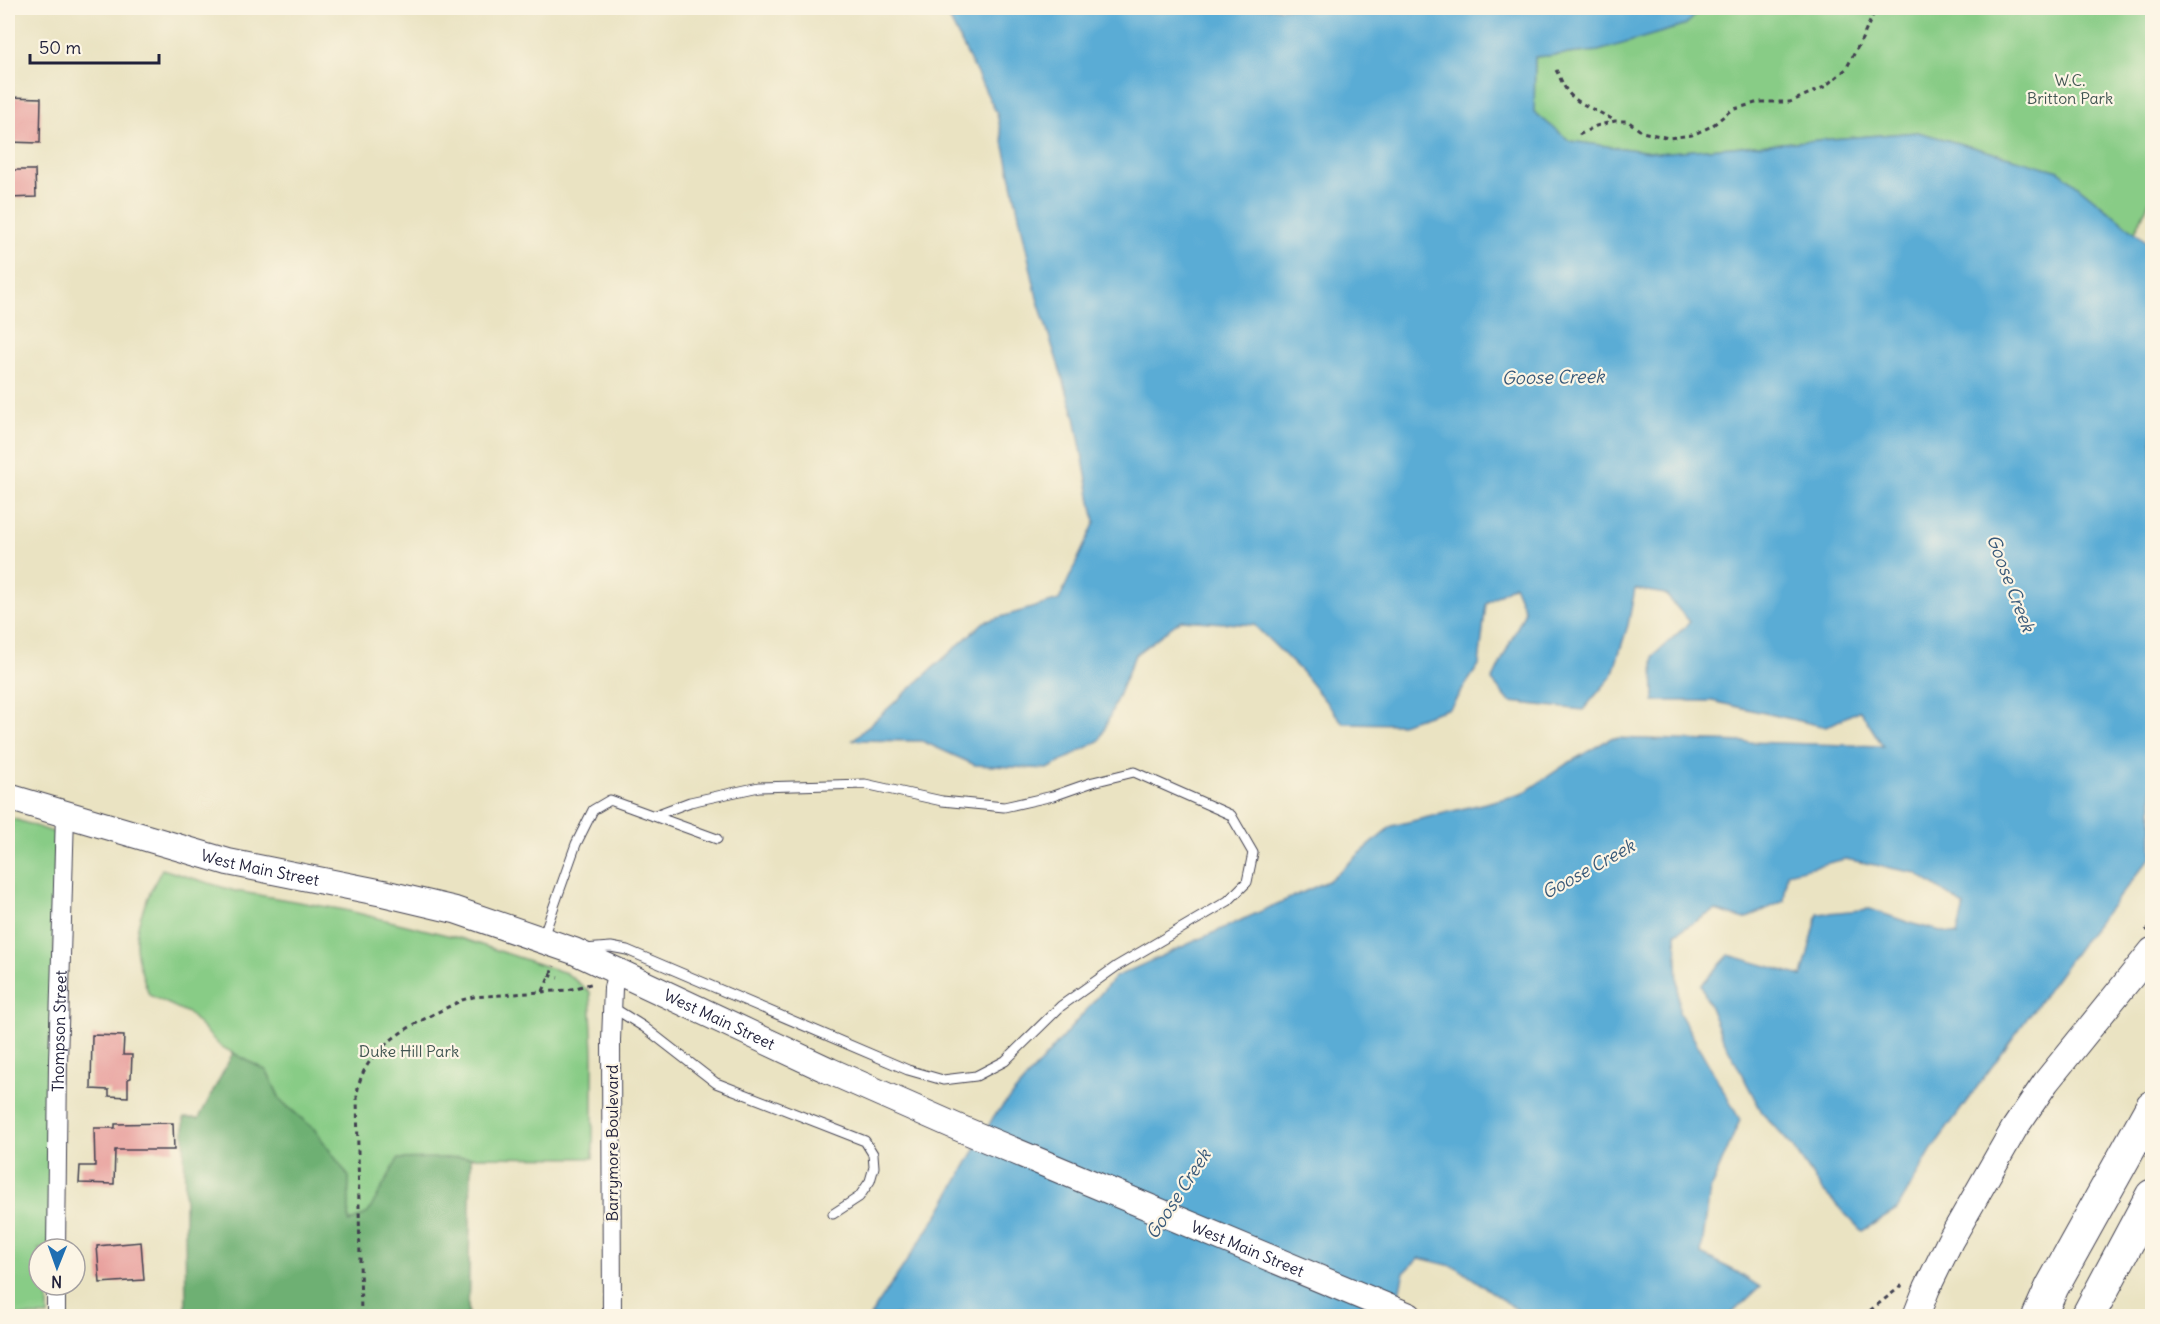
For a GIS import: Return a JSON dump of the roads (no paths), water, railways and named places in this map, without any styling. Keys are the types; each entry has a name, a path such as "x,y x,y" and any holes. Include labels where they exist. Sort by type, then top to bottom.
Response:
{"highway":[{"path":"2039,1317 2052,1287 2152,1107"},
{"path":"2088,1317 2152,1196"}],"main road":[{"name":"West Main Street","path":"8,797 228,862 454,910 542,939 568,960 1409,1317"},
{"path":"1916,1317 1927,1288 1950,1241 2020,1119 2046,1082 2152,951"},
{"path":"1896,1317 1927,1288"}],"street":[{"name":"Thompson Street","path":"56,1237 65,814"},
{"name":"Barrymore Boulevard","path":"606,976 613,988 612,1317"},
{"path":"56,1297 56,1317"}],"lane":[{"path":"568,960 601,947 627,950 908,1070 943,1080 976,1076 1005,1061 1061,1006 1108,973 1228,901 1247,882 1253,853 1231,815 1134,772 1093,782 1053,796 1004,807 942,801 865,784 759,787 690,802 653,816"},
{"path":"542,939 576,844 593,810 610,800 717,839"},
{"path":"612,1007 644,1028 716,1083 865,1141 873,1154 874,1167 870,1181 859,1197 833,1214"}],"water":[{"name":"Goose Creek","path":"944,8 1702,8 1686,25 1598,51 1535,57 1534,112 1570,141 1658,153 1918,132 2059,171 2152,246 2152,856 2084,940 1932,1149 1897,1210 1862,1231 1822,1190 1793,1147 1763,1114 1722,1037 1701,985 1729,955 1802,976 1818,914 1870,909 1913,924 1957,935 1964,906 1916,873 1845,859 1787,873 1784,901 1745,919 1715,910 1676,933 1679,1012 1740,1120 1710,1190 1701,1254 1737,1272 1760,1287 1729,1316 1526,1316 1456,1267 1419,1258 1404,1273 1393,1316 870,1316 939,1213 994,1116 1115,977 1328,881 1392,826 1522,794 1611,738 1883,746 1860,710 1826,727 1712,701 1654,701 1653,656 1690,622 1665,594 1635,589 1628,625 1612,676 1583,710 1510,702 1492,681 1525,611 1514,585 1486,603 1479,665 1450,708 1401,724 1343,723 1301,671 1254,625 1181,620 1135,655 1100,740 1048,769 975,765 922,741 853,740 984,622 1059,600 1095,522 1075,417 1037,298 997,114"}],"park label":[{"name":"W.C. Britton Park","path":"2070,89"},
{"name":"Duke Hill Park","path":"409,1051"}]}
